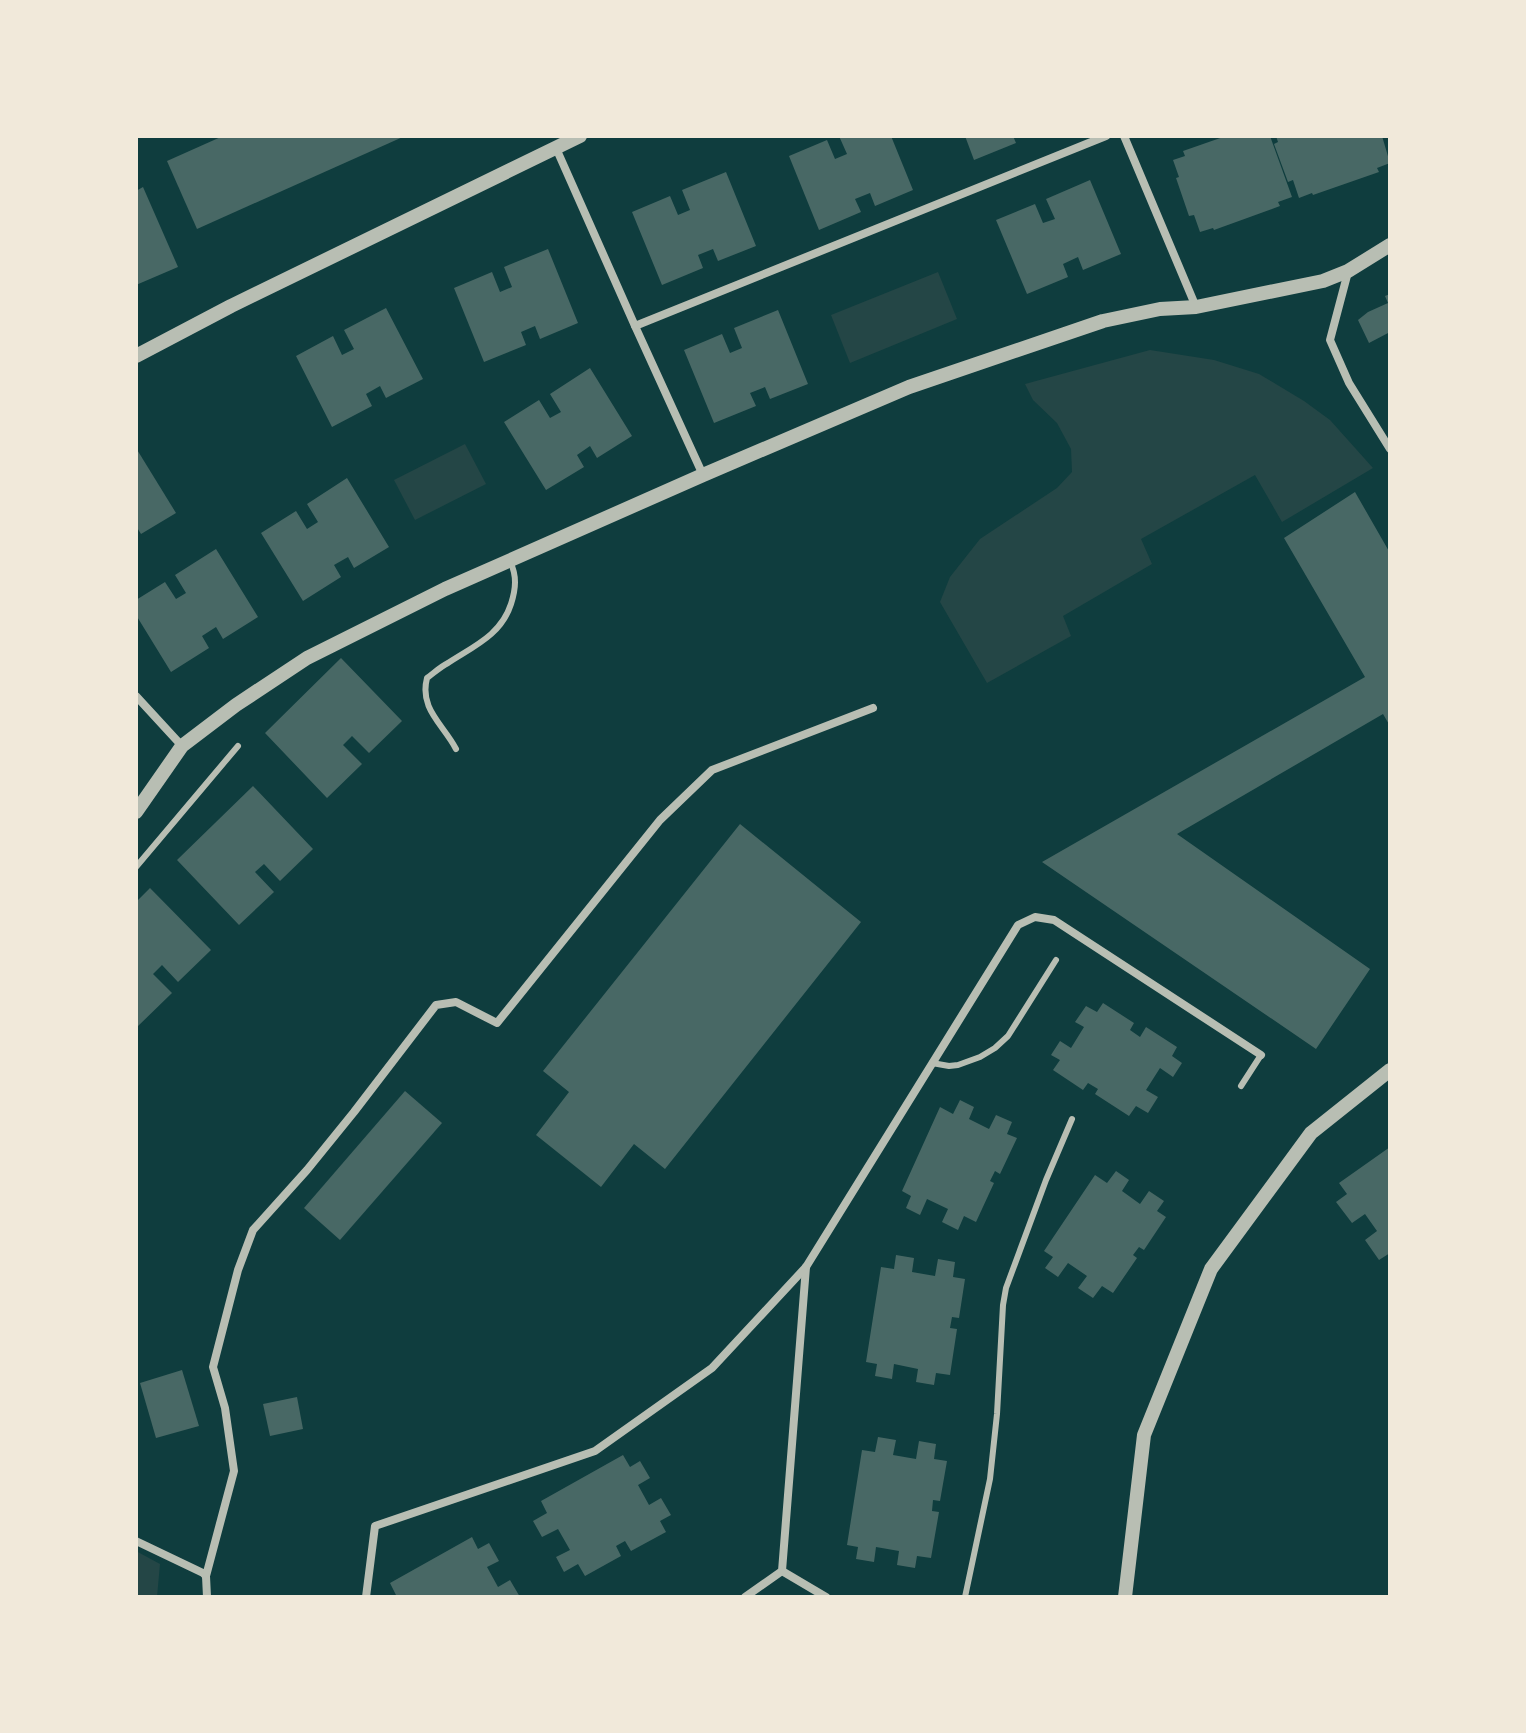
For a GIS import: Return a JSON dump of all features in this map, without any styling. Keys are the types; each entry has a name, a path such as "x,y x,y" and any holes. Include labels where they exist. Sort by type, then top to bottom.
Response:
{"street":[{"path":"136,356 231,306 580,136"},
{"path":"635,326 1106,136"},
{"path":"1124,136 1196,307"},
{"path":"556,148 703,475"},
{"path":"136,812 182,746 236,705 307,658 445,589 909,387 1103,321 1160,309 1196,307 1323,281 1348,271 1390,245"},
{"path":"1348,271 1330,340 1349,383 1390,449"},
{"path":"136,696 182,746"},
{"path":"207,1597 206,1576 234,1471 225,1408 213,1367 238,1270 253,1230 307,1170 436,1005 456,1002 497,1023 660,820 712,770 873,708"},
{"path":"366,1597 375,1526 595,1451 712,1368 806,1267 1018,925 1035,917 1054,920 1261,1055"},
{"path":"1125,1597 1144,1435 1211,1269 1311,1133 1390,1070"},
{"path":"782,1571 806,1267"},
{"path":"136,1541 206,1576"},
{"path":"745,1597 782,1571"},
{"path":"782,1571 826,1597"}],"lane":[{"path":"456,749 429,708 425,697 427,678 481,643 503,623 516,585 510,561"},
{"path":"136,867 238,746"},
{"path":"932,1063 958,1065 995,1048 1008,1036 1056,960"},
{"path":"1241,1086 1261,1055"},
{"path":"965,1597 990,1479 1006,1288 1072,1119"}],"shaded area":[{"path":"938,272 957,319 850,363 831,315"},
{"path":"1150,350 1214,360 1259,374 1330,420 1373,468 1282,522 1255,475 1141,539 1152,564 1063,616 1071,636 987,683 940,602 950,577 980,539 1057,488 1072,472 1071,449 1057,423 1033,400 1025,384"},
{"path":"465,444 486,484 415,520 394,480"},
{"path":"136,1551 160,1564 157,1597 136,1597"}],"building":[{"path":"223,136 405,136 197,229 167,161"},
{"path":"839,136 891,136 913,190 875,206 870,193 855,199 861,212 819,230 789,156 827,140 835,159 847,154"},
{"path":"965,136 1013,136 1016,143 974,160"},
{"path":"1226,136 1270,136 1292,197 1278,202 1280,206 1214,230 1200,232 1194,215 1189,216 1173,160 1185,156 1183,151"},
{"path":"1276,136 1382,136 1390,163 1377,168 1379,172 1299,198 1293,180 1288,182 1274,144 1278,142"},
{"path":"726,172 756,246 718,261 713,249 698,255 703,268 662,285 632,212 670,196 678,215 690,210 682,190"},
{"path":"1090,180 1121,254 1083,270 1078,257 1063,264 1068,277 1027,294 996,220 1035,204 1043,223 1055,219 1046,199"},
{"path":"143,187 178,267 136,285 136,191"},
{"path":"548,249 578,323 540,339 535,326 521,332 526,345 484,362 454,288 492,272 500,292 512,287 504,267"},
{"path":"1390,294 1390,332 1369,343 1358,320 1388,303 1385,296"},
{"path":"386,308 423,379 386,398 380,386 366,394 372,406 332,427 296,356 333,336 342,355 354,349 344,330"},
{"path":"778,310 808,384 770,399 765,387 750,393 756,406 714,423 684,350 722,334 730,353 742,348 734,328"},
{"path":"590,368 632,436 597,458 590,446 577,455 584,467 546,490 504,422 539,400 550,418 561,412 550,394"},
{"path":"136,448 176,513 141,534 136,526"},
{"path":"347,478 389,547 354,568 348,557 334,565 341,577 303,601 261,533 296,511 307,529 318,522 307,504"},
{"path":"1355,492 1390,553 1390,726 1383,714 1177,834 1370,969 1316,1049 1042,862 1365,677 1284,538"},
{"path":"216,549 258,617 223,639 216,627 202,636 209,648 171,672 136,615 136,600 165,582 176,599 186,593 175,575"},
{"path":"341,658 402,721 369,753 352,736 343,745 362,764 327,798 265,733"},
{"path":"253,786 313,849 280,881 264,864 255,872 274,892 239,925 177,860"},
{"path":"740,824 861,922 665,1169 634,1144 601,1187 536,1135 569,1092 543,1071"},
{"path":"150,888 211,950 178,982 162,965 153,974 172,993 136,1028 136,902"},
{"path":"1103,1003 1134,1023 1130,1030 1140,1037 1146,1027 1177,1047 1172,1056 1182,1063 1173,1077 1160,1068 1146,1090 1158,1097 1148,1113 1136,1106 1129,1116 1095,1094 1098,1089 1088,1083 1083,1090 1053,1070 1060,1060 1051,1055 1060,1041 1071,1048 1084,1027 1075,1022 1086,1006 1097,1012"},
{"path":"405,1091 442,1123 340,1240 304,1208"},
{"path":"960,1100 974,1107 969,1119 989,1129 996,1115 1012,1122 1007,1134 1017,1138 1000,1174 995,1171 990,1181 994,1183 976,1222 964,1216 958,1230 942,1222 948,1209 927,1199 920,1215 906,1208 911,1196 902,1191 940,1107 953,1114"},
{"path":"1390,1147 1390,1253 1379,1260 1365,1240 1377,1231 1365,1214 1352,1223 1336,1202 1347,1194 1339,1183"},
{"path":"1116,1171 1129,1180 1122,1191 1140,1204 1149,1191 1164,1201 1157,1211 1166,1217 1144,1250 1139,1247 1133,1255 1137,1258 1113,1293 1102,1286 1093,1298 1078,1288 1087,1276 1068,1263 1058,1277 1045,1268 1053,1257 1044,1251 1095,1175 1107,1183"},
{"path":"896,1255 914,1258 912,1272 935,1276 938,1259 955,1262 953,1277 965,1279 959,1318 952,1317 950,1328 957,1329 950,1375 936,1373 934,1385 916,1382 918,1369 894,1364 892,1379 875,1376 877,1364 866,1362 881,1267 894,1269"},
{"path":"182,1370 199,1426 156,1438 140,1383"},
{"path":"297,1397 303,1429 270,1436 263,1404"},
{"path":"878,1437 896,1440 893,1455 916,1459 919,1441 936,1444 934,1459 947,1461 940,1501 933,1500 932,1511 939,1512 931,1558 917,1556 915,1568 897,1565 899,1551 876,1547 874,1562 856,1559 858,1547 847,1545 862,1450 875,1452"},
{"path":"623,1455 630,1467 640,1461 650,1478 638,1485 649,1505 661,1498 671,1515 660,1521 666,1532 631,1551 625,1541 616,1546 621,1556 585,1576 578,1564 564,1572 556,1557 570,1550 558,1529 542,1537 533,1521 547,1513 541,1501"},
{"path":"472,1537 478,1549 489,1543 499,1561 487,1567 498,1587 510,1580 520,1597 397,1597 390,1583"}]}
